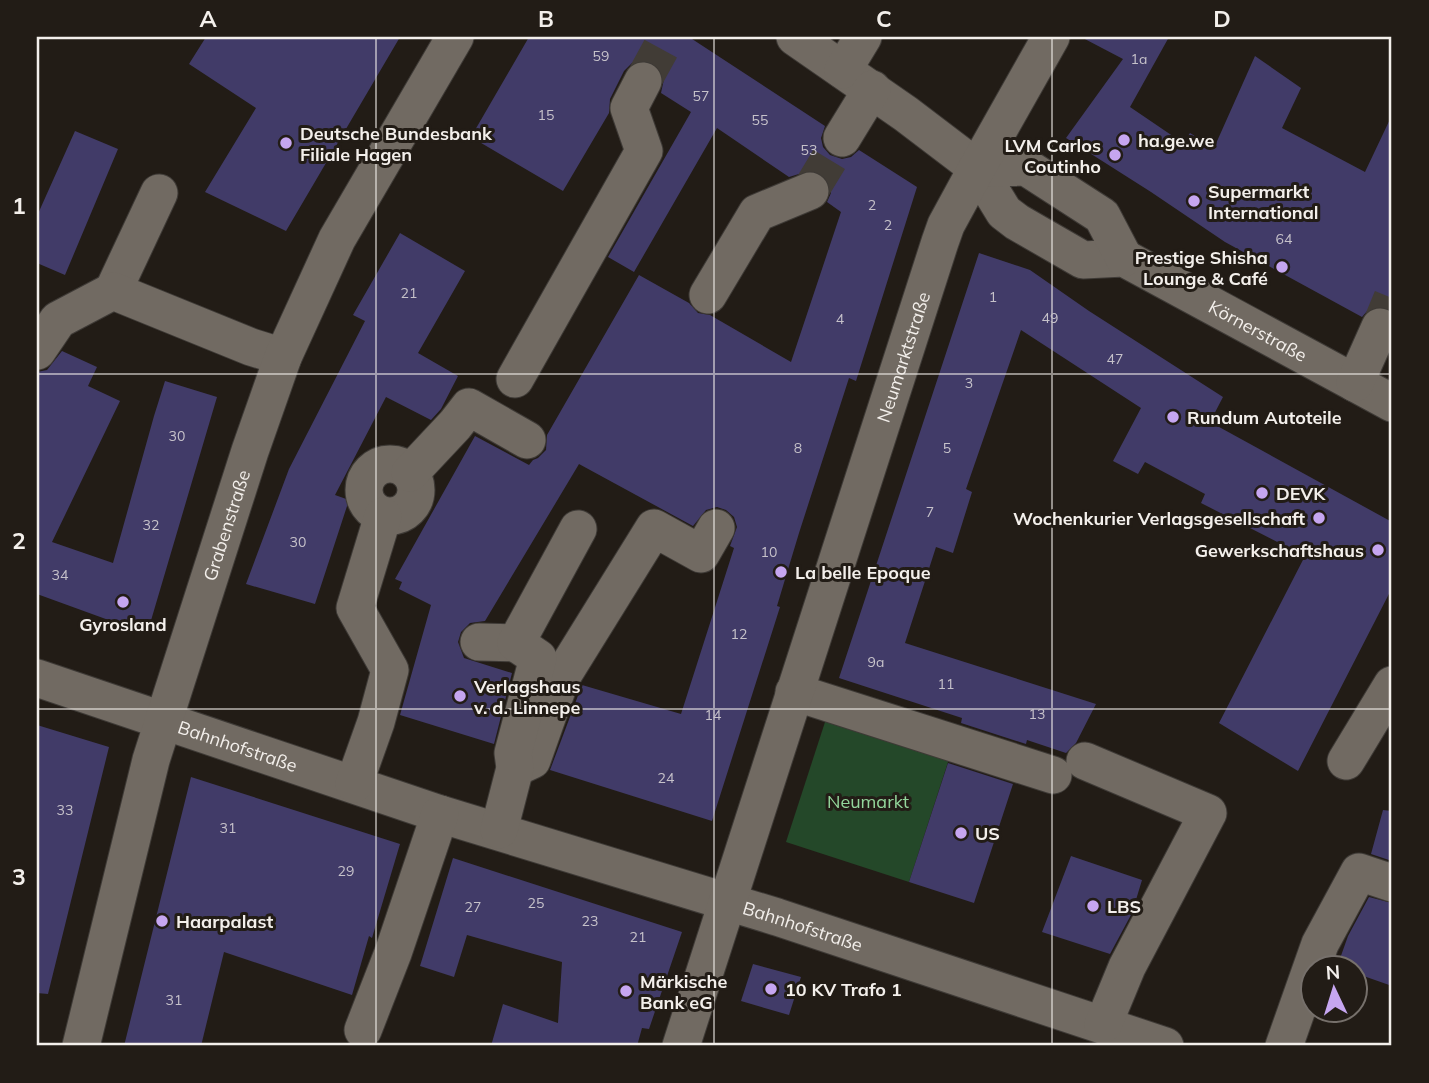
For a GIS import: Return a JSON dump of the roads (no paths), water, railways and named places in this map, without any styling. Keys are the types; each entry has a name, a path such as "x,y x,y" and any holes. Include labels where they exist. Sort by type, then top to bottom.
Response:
{"street":[{"name":"Grabenstraße","path":"81,1046 150,760 250,450 283,357 337,239 455,37"},
{"path":"795,37 977,168 1004,212 1044,239 1083,260 1124,258 1102,216 1026,167 977,168"},
{"path":"842,138 857,80 863,37"},
{"name":"Neumarktstraße","path":"681,1046 946,225 1051,37"},
{"path":"515,379 644,151 629,108 643,81"},
{"path":"708,295 757,213 810,191"},
{"path":"37,351 58,320 113,291 159,192"},
{"name":"Körnerstraße","path":"1124,258 1392,403"},
{"path":"113,291 251,347 283,357"},
{"path":"1356,383 1380,327"},
{"path":"354,785 376,722 390,670 355,608 383,516 400,514 412,504 416,488 410,473 469,407 527,440"},
{"path":"515,768 532,760 561,678 654,528 701,554 716,528"},
{"path":"516,643 578,529"},
{"path":"479,642 516,643 538,658 513,753 515,768 499,830"},
{"name":"Bahnhofstraße","path":"37,678 440,814 728,901 1165,1046"},
{"path":"1346,761 1392,685"},
{"path":"794,692 1069,768 1208,813 1126,967 1103,1026"},
{"path":"363,1030 393,953 440,814"},
{"path":"1284,1046 1320,944 1359,872 1392,883"}],"tunnel":[{"path":"643,81 667,37"},
{"path":"810,191 842,138"},
{"path":"1380,327 1392,298"}],"place":[{"name":"ha.ge.we","path":"1124,140"},
{"name":"Deutsche Bundesbank Filiale Hagen","path":"286,143"},
{"name":"LVM Carlos Coutinho","path":"1115,155"},
{"name":"Supermarkt International","path":"1194,201"},
{"name":"Prestige Shisha Lounge & Café","path":"1282,267"},
{"name":"Rundum Autoteile","path":"1173,417"},
{"name":"DEVK","path":"1262,493"},
{"name":"Wochenkurier Verlagsgesellschaft","path":"1319,518"},
{"name":"Gewerkschaftshaus","path":"1378,550"},
{"name":"La belle Epoque","path":"781,572"},
{"name":"Gyrosland","path":"123,602"},
{"name":"Verlagshaus v. d. Linnepe","path":"460,696"},
{"name":"US","path":"961,833"},
{"name":"LBS","path":"1093,906"},
{"name":"Haarpalast","path":"162,921"},
{"name":"10 KV Trafo 1","path":"771,989"},
{"name":"Märkische Bank eG","path":"626,991"}],"park label":[{"name":"Neumarkt","path":"868,801"}]}
